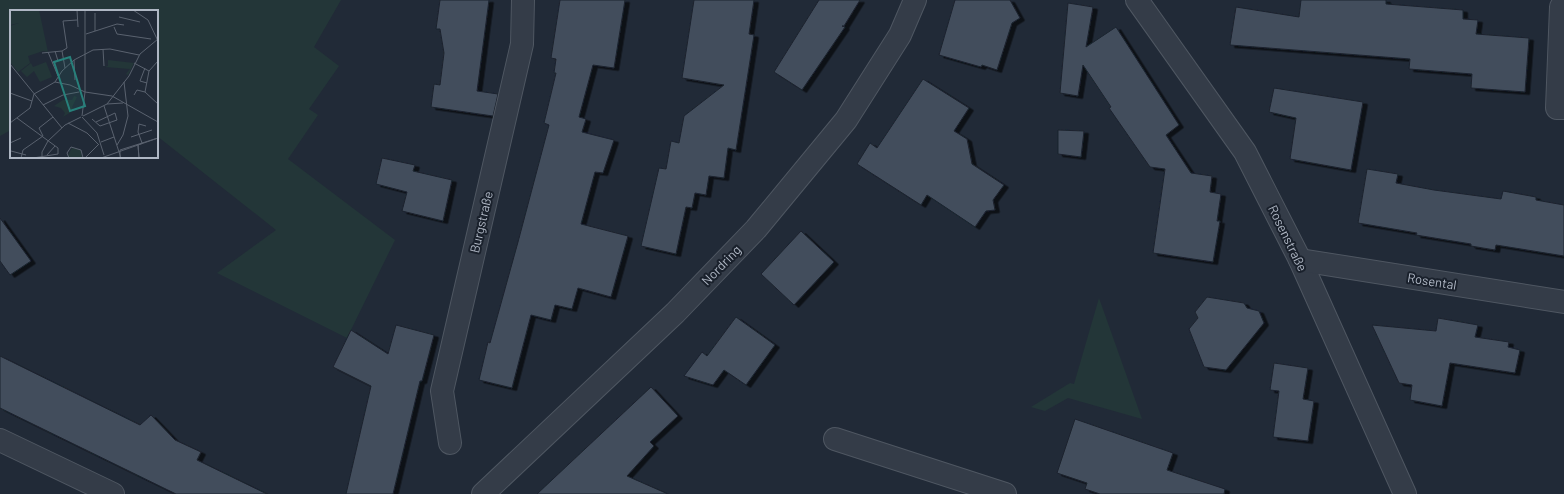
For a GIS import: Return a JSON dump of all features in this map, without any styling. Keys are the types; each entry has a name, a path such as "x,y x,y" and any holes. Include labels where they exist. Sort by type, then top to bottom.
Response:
{"street":[{"name":"Burgstraße","path":"450,443 442,391 522,44 523,0"},
{"name":"Nordring","path":"483,494 675,313 756,229 846,120 900,35 914,0"},
{"name":"Rosenstraße","path":"1137,0 1245,152 1300,260 1406,494"},
{"path":"1564,2 1561,7 1557,108 1564,108"},
{"name":"Rosental","path":"1300,260 1564,302"},
{"path":"835,439 1005,494"},
{"path":"0,440 113,494"}],"shaded area":[{"path":"0,0 341,0 314,47 339,66 309,109 318,115 288,159 395,240 347,338 217,273 276,230 158,137 158,10 10,10 10,131 0,136"},
{"path":"1099,298 1142,419 1068,398 1045,411 1031,407 1070,383 1074,384"}],"building":[{"path":"440,0 489,0 477,91 498,94 493,116 431,107 434,84 440,85 444,53 440,29 436,29"},
{"path":"560,0 625,0 614,68 593,65 579,117 586,119 582,132 614,140 603,173 595,172 581,224 628,236 611,297 578,288 572,309 555,305 551,320 531,315 512,388 479,380 488,342 490,343 549,125 544,123 556,73 554,73 556,59 551,58"},
{"path":"694,0 754,0 749,34 754,35 736,150 728,148 724,178 709,176 706,195 695,193 692,208 686,207 676,254 641,246 659,168 666,169 671,141 679,143 684,116 724,85 682,78"},
{"path":"819,0 860,0 844,26 842,26 845,27 802,90 774,72"},
{"path":"955,0 1010,0 1020,18 1012,23 997,70 939,55"},
{"path":"1301,0 1386,0 1386,4 1463,10 1463,19 1478,20 1476,34 1529,38 1525,92 1471,88 1472,74 1409,69 1410,59 1230,45 1236,7 1299,17"},
{"path":"1068,3 1093,7 1086,47 1116,27 1179,125 1166,135 1191,173 1212,176 1210,192 1221,194 1217,221 1220,221 1213,262 1153,253 1165,169 1150,167 1109,108 1111,107 1083,65 1078,96 1060,93"},
{"path":"923,79 969,108 954,131 967,139 972,164 1004,185 993,200 995,210 986,211 975,227 927,195 921,205 857,164 870,143 877,148"},
{"path":"1274,88 1363,102 1351,170 1290,159 1296,118 1269,112"},
{"path":"1058,130 1084,131 1081,157 1058,154"},
{"path":"382,158 415,165 413,171 452,180 443,221 402,211 407,192 376,184"},
{"path":"1367,169 1398,174 1396,183 1434,190 1501,199 1503,191 1536,197 1536,200 1564,205 1564,256 1496,245 1495,250 1471,246 1471,244 1416,235 1417,233 1358,223"},
{"path":"0,218 31,261 10,275 0,261"},
{"path":"801,231 834,262 794,305 761,274"},
{"path":"1207,297 1244,303 1247,308 1259,311 1264,323 1226,370 1204,367 1189,329 1198,318 1195,312"},
{"path":"736,317 775,345 746,385 724,370 713,385 684,376 702,352 707,356"},
{"path":"1438,318 1478,325 1475,337 1509,342 1508,347 1520,350 1515,373 1450,363 1442,406 1410,400 1412,385 1399,383 1372,325 1436,331"},
{"path":"396,325 434,335 422,381 420,381 393,494 346,494 371,386 333,367 351,330 388,354"},
{"path":"0,356 140,425 151,415 175,440 201,452 197,460 267,494 176,494 0,408"},
{"path":"1274,363 1308,368 1303,399 1314,401 1308,441 1273,437 1279,391 1270,390"},
{"path":"651,387 678,416 650,442 654,446 627,476 668,494 537,494"},
{"path":"1075,419 1173,453 1167,470 1225,489 1224,494 1100,494 1085,489 1087,483 1057,473"}]}
